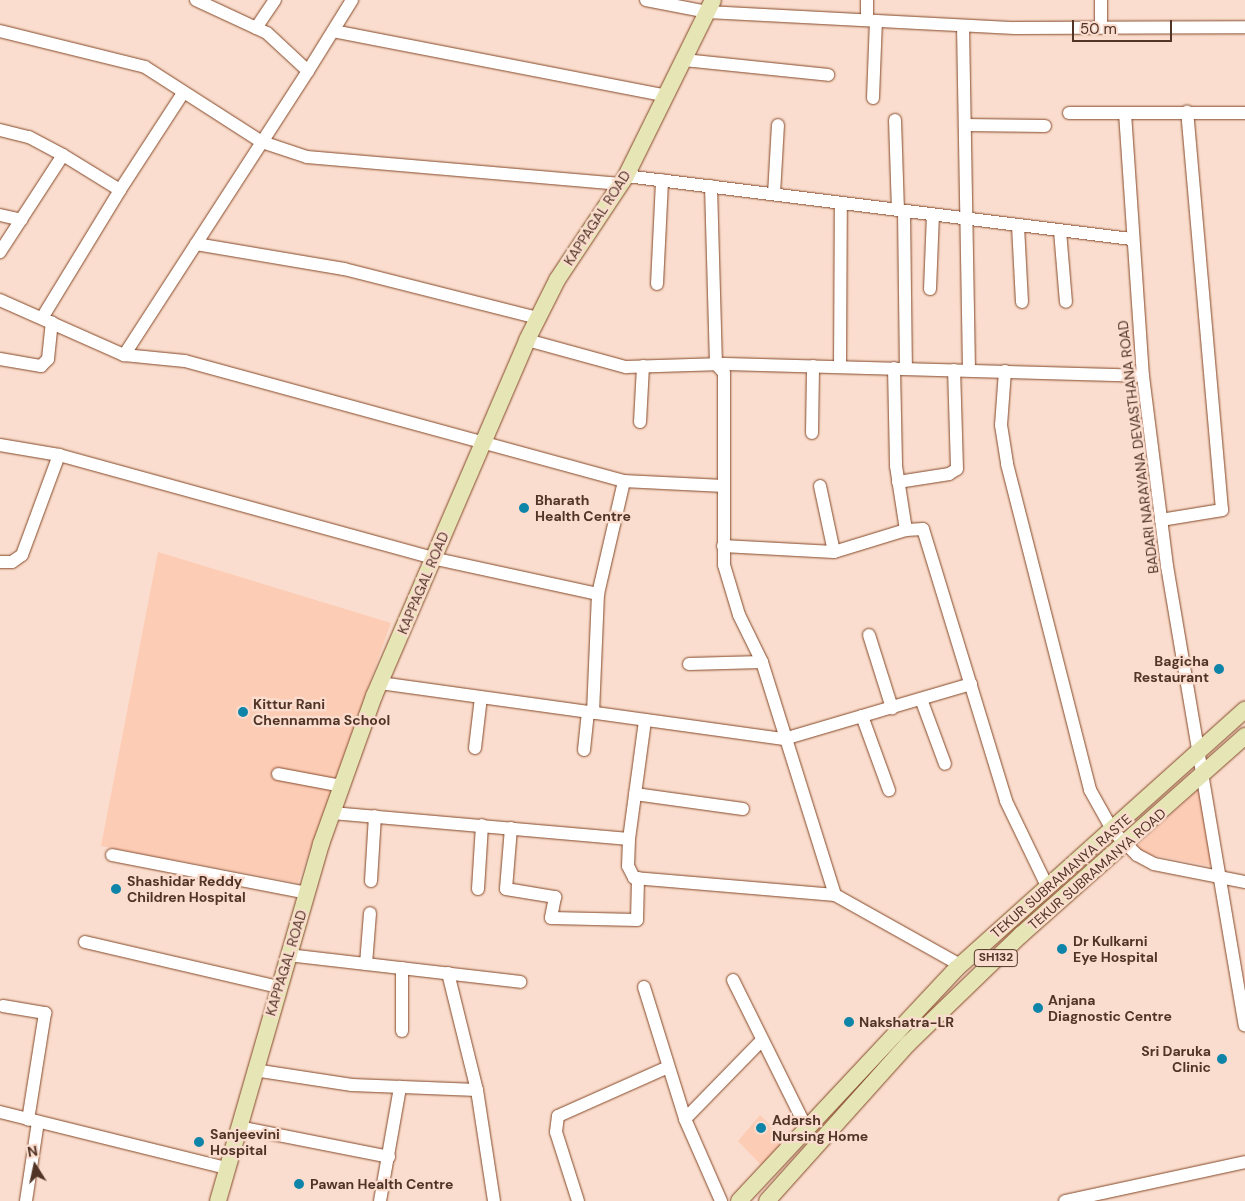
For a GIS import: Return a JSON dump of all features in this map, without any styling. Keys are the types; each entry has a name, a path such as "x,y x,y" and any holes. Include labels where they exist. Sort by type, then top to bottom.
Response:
{"main road":[{"name":"KAPPAGAL ROAD","path":"218,1201 306,893 332,813 380,683 436,559 527,340 556,280 624,180 710,6"},
{"name":"TEKUR SUBRAMANYA RASTE","path":"739,1201 960,964 1047,886 1113,831 1245,710"},
{"name":"TEKUR SUBRAMANYA ROAD","path":"767,1201 909,1043 1042,914 1124,847 1245,736"}],"street":[{"path":"196,0 256,28 308,71"},
{"path":"256,28 275,0"},
{"path":"124,354 352,0"},
{"path":"646,0 871,21 963,26 1245,28"},
{"path":"867,0 871,21 872,98"},
{"path":"1101,0 1101,27"},
{"path":"963,26 968,370"},
{"path":"0,31 145,66 183,93 262,142 307,157 624,180 662,180 1132,239"},
{"path":"333,31 666,96"},
{"path":"684,60 828,75"},
{"path":"0,359 41,366 48,359 47,320 120,190 183,93"},
{"path":"1161,520 1222,510 1187,112"},
{"path":"1069,113 1245,113"},
{"name":"BADARI NARAYANA DEVASTHANA ROAD","path":"1125,113 1132,239 1143,376 1161,520 1199,752 1223,878 1245,1025"},
{"path":"896,120 901,211 898,482 906,530"},
{"path":"774,194 778,125"},
{"path":"965,125 1045,126"},
{"path":"0,130 29,137 63,155 120,190"},
{"path":"0,252 63,155"},
{"path":"657,284 662,180"},
{"path":"711,186 716,364 724,373 724,565 739,615 762,662 784,740 836,895"},
{"path":"840,367 841,203"},
{"path":"0,215 21,220"},
{"path":"930,289 933,215"},
{"path":"1018,226 1022,302"},
{"path":"1060,231 1066,302"},
{"path":"196,244 344,269 538,318"},
{"path":"0,300 124,354 185,360 624,481 723,486"},
{"path":"527,340 626,367 716,364 1143,376"},
{"path":"640,422 643,366"},
{"path":"812,433 813,366"},
{"path":"898,482 948,474 957,469 954,370"},
{"path":"1005,371 1002,425 1006,464 1090,790 1124,847 1154,864 1245,882"},
{"path":"0,444 59,455 436,559 598,594"},
{"path":"0,562 12,562 22,555 59,455"},
{"path":"584,750 591,712 598,594 624,481"},
{"path":"820,486 834,552"},
{"path":"723,546 834,552 906,530 923,529 1006,801 1047,886"},
{"path":"869,635 892,708"},
{"path":"689,664 762,662"},
{"path":"380,683 784,740 971,684"},
{"path":"475,748 481,697"},
{"path":"921,699 945,764"},
{"path":"862,716 889,790"},
{"path":"510,828 506,889 555,897 551,918 637,920 638,878 628,866 629,839 645,720"},
{"path":"278,774 342,786"},
{"path":"635,794 743,809"},
{"path":"332,813 629,839"},
{"path":"371,881 375,816"},
{"path":"478,889 482,825"},
{"path":"112,855 306,893"},
{"path":"638,878 836,895 960,964"},
{"path":"366,964 370,913"},
{"path":"85,942 278,987"},
{"path":"288,955 520,982"},
{"path":"402,968 402,1031"},
{"path":"448,973 478,1090 494,1201"},
{"path":"733,980 760,1041 806,1128"},
{"path":"644,987 685,1119 721,1201"},
{"path":"3,1006 45,1013 26,1201"},
{"path":"685,1119 760,1041"},
{"path":"578,1201 556,1132 558,1116 668,1067"},
{"path":"254,1070 352,1085 478,1090"},
{"path":"380,1201 400,1087"},
{"path":"0,1112 226,1168"},
{"path":"238,1127 389,1157"},
{"path":"1065,1201 1245,1162"}],"shaded area":[{"name":"Kittur Rani Chennamma School","path":"158,552 391,623 298,883 101,846"},
{"path":"1198,790 1215,857 1210,866 1131,851"},
{"name":"Adarsh Nursing Home","path":"760,1115 787,1142 762,1166 738,1141"}],"place":[{"name":"Bharath Health Centre","path":"524,508"},
{"name":"Bagicha Restaurant","path":"1219,669"},
{"name":"Kittur Rani Chennamma School","path":"243,712"},
{"name":"Shashidar Reddy Children Hospital","path":"116,889"},
{"name":"Dr Kulkarni Eye Hospital","path":"1062,949"},
{"name":"Anjana Diagnostic Centre","path":"1038,1008"},
{"name":"Nakshatra-LR","path":"849,1022"},
{"name":"Sri Daruka Clinic","path":"1222,1059"},
{"name":"Adarsh Nursing Home","path":"761,1128"},
{"name":"Sanjeevini Hospital","path":"199,1142"},
{"name":"Pawan Health Centre","path":"299,1184"}]}
